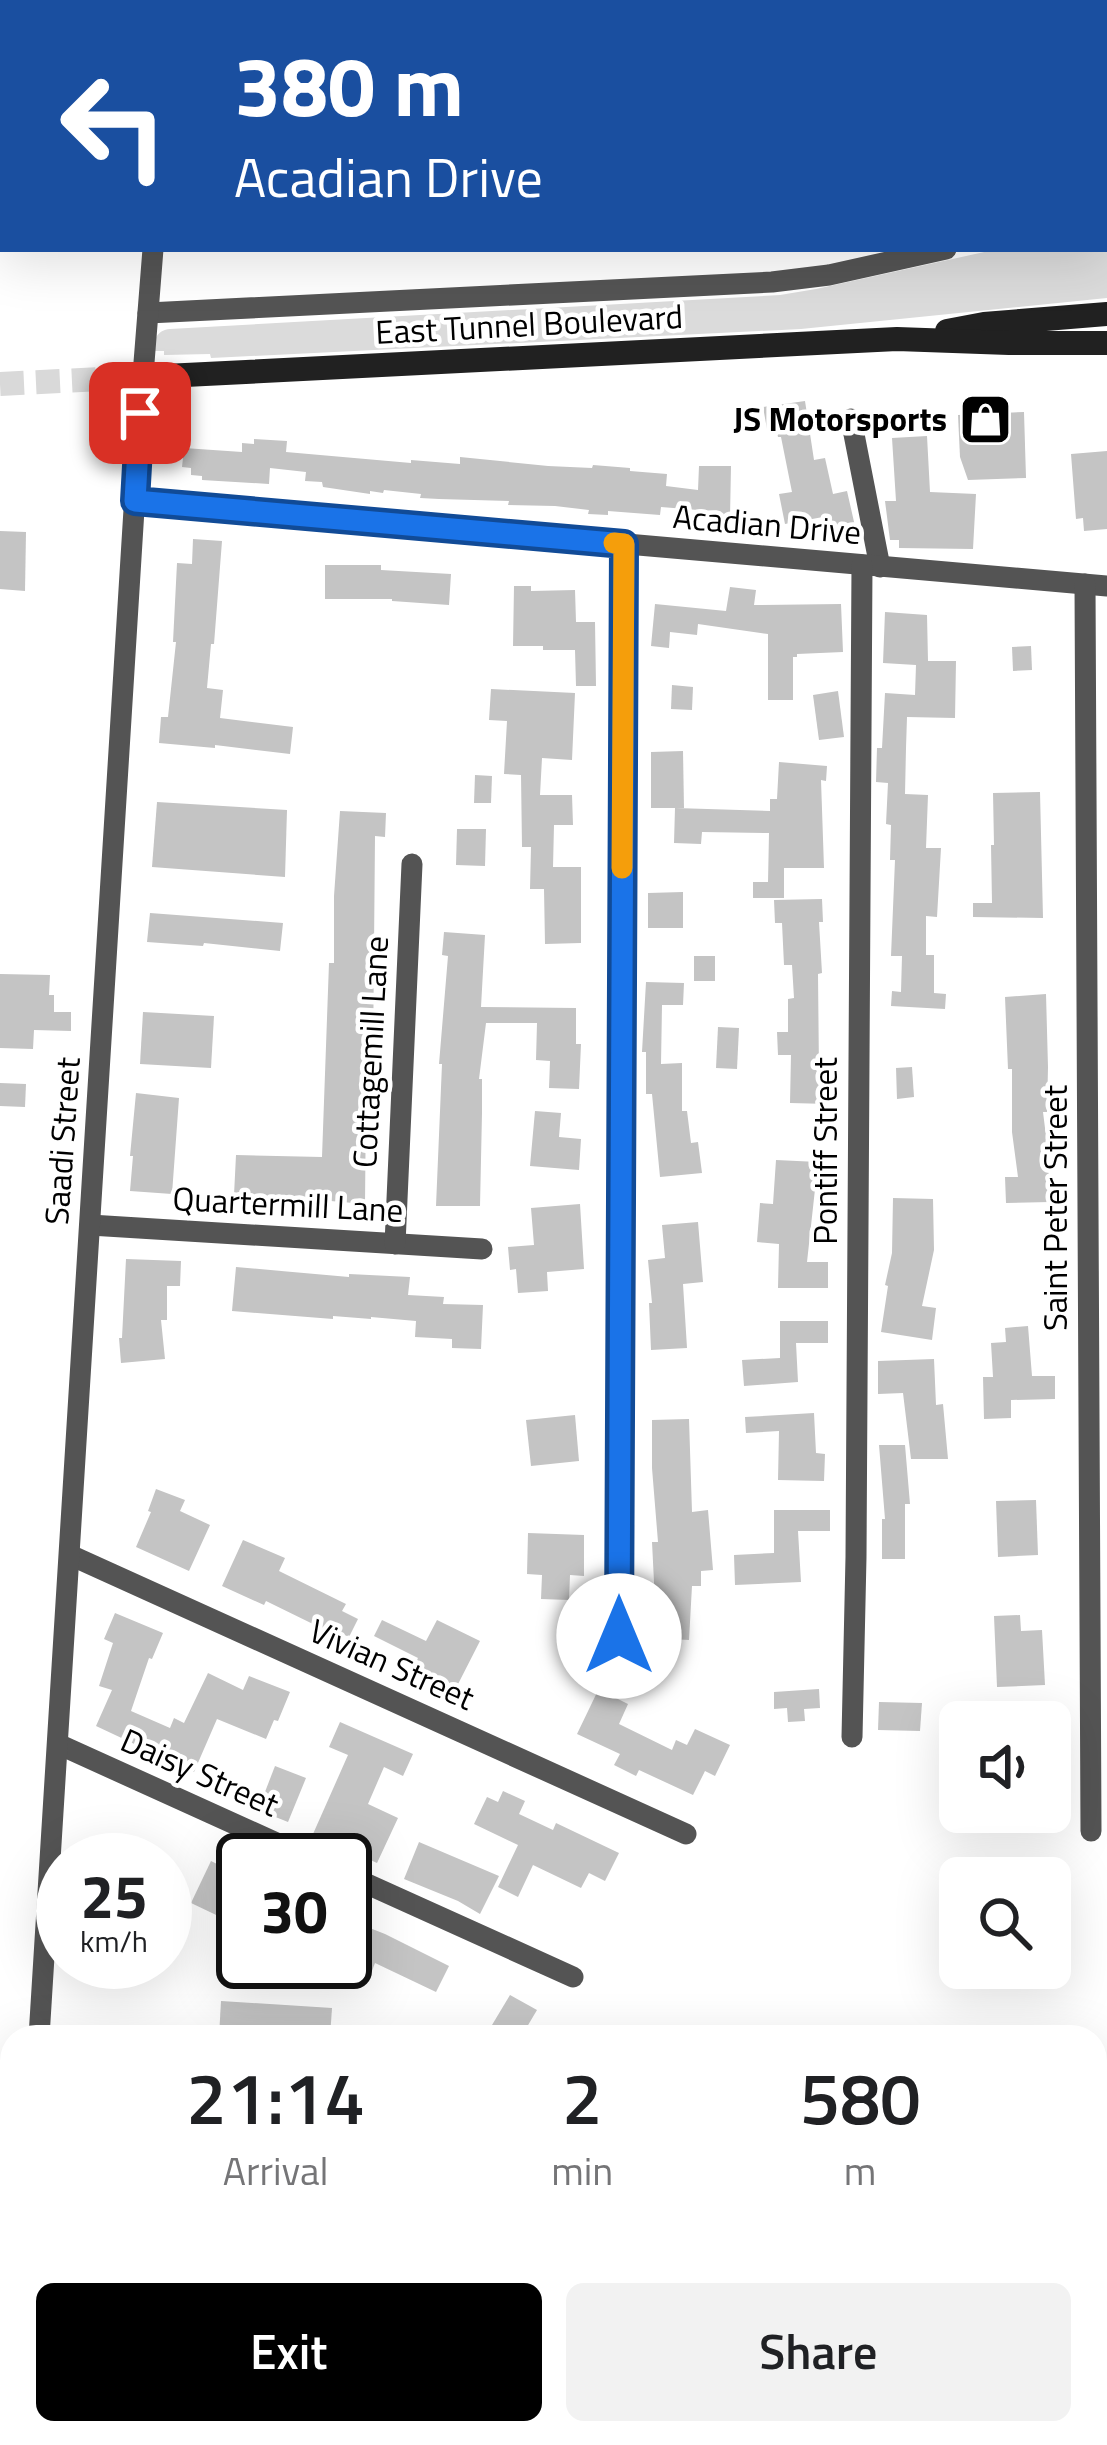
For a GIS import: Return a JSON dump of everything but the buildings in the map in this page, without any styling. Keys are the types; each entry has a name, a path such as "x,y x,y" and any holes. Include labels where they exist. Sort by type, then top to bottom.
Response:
{"main road":[{"name":"East Tunnel Boulevard","path":"897,339 984,324 1107,314"},
{"name":"East Tunnel Boulevard","path":"165,376 897,339 1107,343"}],"street":[{"name":"Saadi Street","path":"39,2025 154,252"},
{"path":"148,313 772,282 932,252"},
{"name":"Pontiff Street","path":"851,418 871,566 852,1737"},
{"name":"Acadian Drive","path":"135,501 1096,585"},
{"path":"619,1636 624,544"},
{"name":"Saint Peter Street","path":"1091,1831 1096,585"},
{"name":"Cottagemill Lane","path":"394,1244 412,864"},
{"name":"Quartermill Lane","path":"90,1225 482,1249"},
{"name":"Vivian Street","path":"70,1555 686,1834"},
{"name":"Daisy Street","path":"58,1744 254,1833"},
{"path":"372,1886 572,1977"}],"shaded area":[{"path":"984,252 1107,252 1107,298 801,329 211,358 210,354 152,351 159,334 170,329 780,295"}],"tunnel":[{"path":"0,384 165,376"}],"slow traffic":[{"path":"614,543 624,544 622,868"}],"place":[{"name":"JS Motorsports","path":"986,419"}],"route":[{"path":"140,413 135,501 624,544 619,1636"}]}
